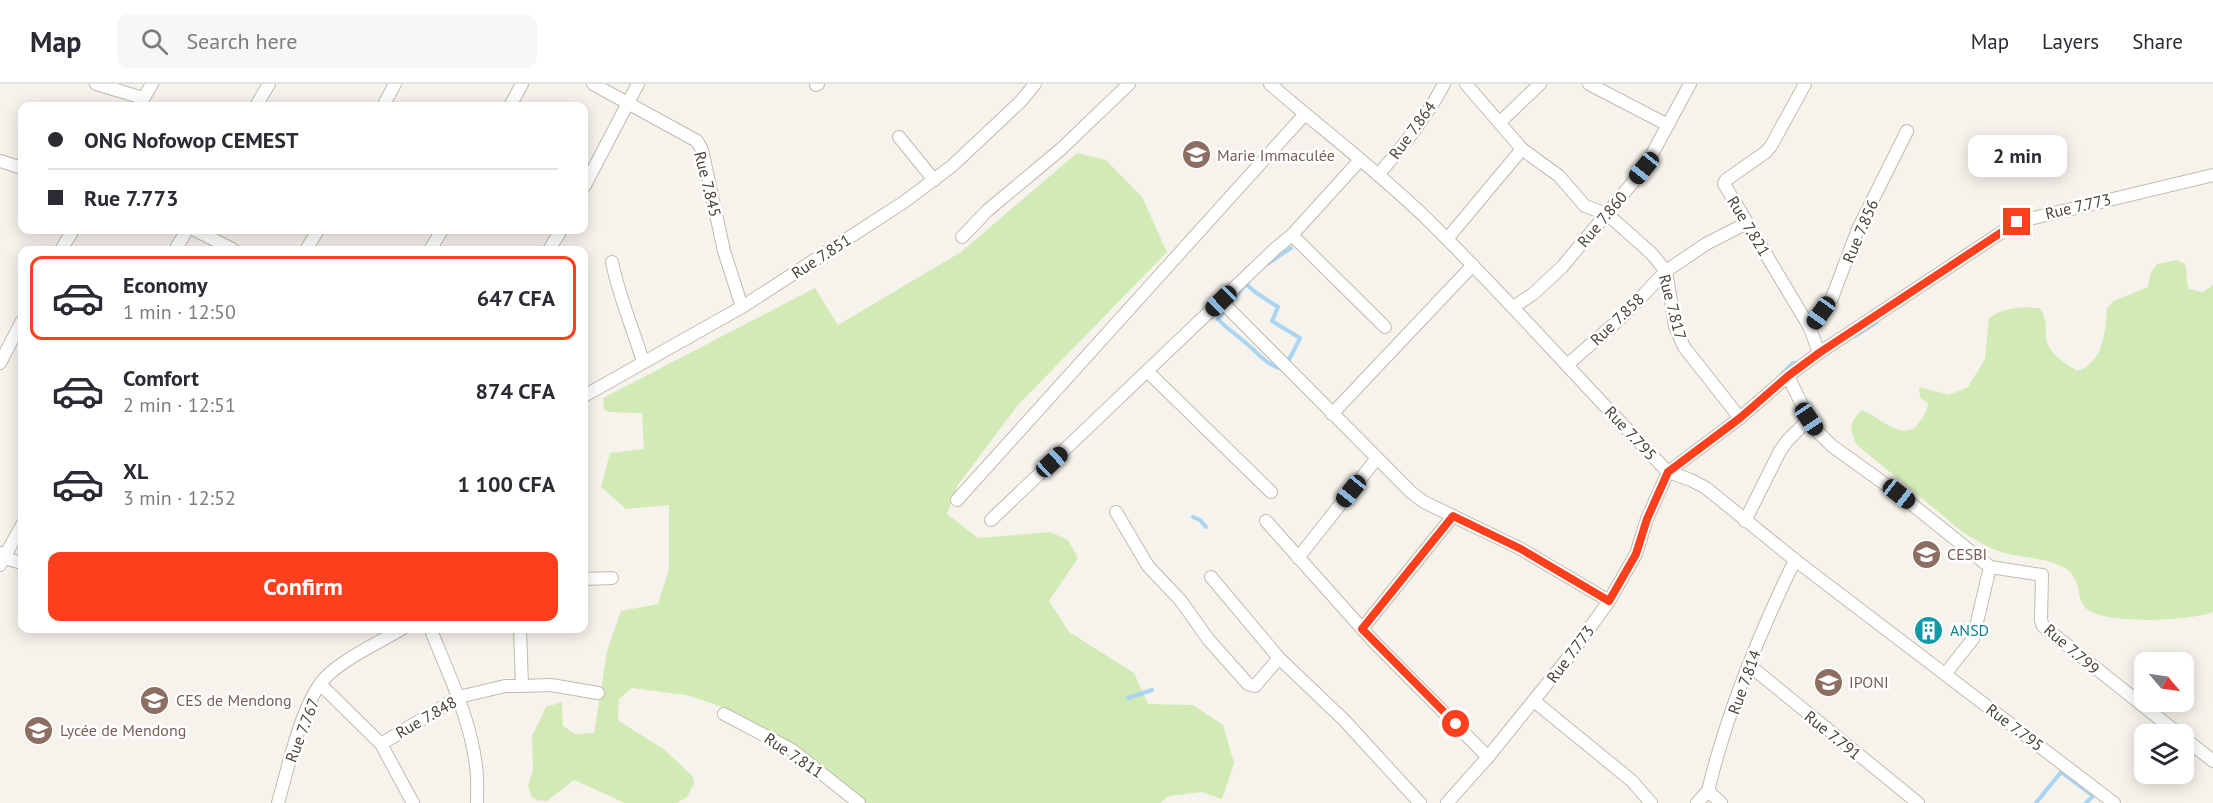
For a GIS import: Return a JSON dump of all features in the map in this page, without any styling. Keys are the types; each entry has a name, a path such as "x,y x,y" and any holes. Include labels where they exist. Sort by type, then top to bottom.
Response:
{"street":[{"path":"96,84 141,102 152,84"},
{"path":"258,102 269,84"},
{"path":"384,102 395,84"},
{"path":"512,102 522,84"},
{"name":"Rue 7.845","path":"593,84 697,141 702,150 724,251 742,307"},
{"path":"588,179 638,84"},
{"name":"Rue 7.851","path":"588,394 742,307 904,202 952,166 990,131 1035,84"},
{"path":"962,237 988,210 1060,150 1129,84"},
{"name":"Rue 7.795","path":"1270,84 1284,88 1305,114 1378,175 1447,239 1668,472 1706,488 1795,560 2114,803"},
{"name":"Rue 7.864","path":"1378,175 1410,138 1443,84"},
{"name":"Rue 7.817","path":"1466,84 1522,149 1559,176 1585,206 1607,214 1651,253 1666,271 1675,326 1684,347 1740,418"},
{"path":"1500,122 1540,84"},
{"path":"1589,84 1668,125"},
{"name":"Rue 7.860","path":"1512,307 1533,294 1562,267 1644,168 1690,84"},
{"name":"Rue 7.821","path":"1805,84 1771,146 1726,180 1724,184 1810,328 1819,353"},
{"path":"957,500 1305,114"},
{"name":"Rue 7.856","path":"1810,328 1832,298 1858,230 1907,131"},
{"path":"899,137 934,180"},
{"path":"1447,239 1522,149"},
{"path":"991,520 1292,235 1360,160"},
{"path":"0,161 18,167"},
{"name":"Rue 7.773","path":"1447,803 1534,701 1609,601 1636,554 1647,519 1668,472 1740,418 1788,376 1819,353 2017,222 2213,175"},
{"name":"Rue 7.858","path":"1567,365 1622,317 1666,271 1706,244 1747,223"},
{"path":"203,234 226,246"},
{"path":"1292,235 1385,327"},
{"path":"612,262 617,289 635,334 643,362"},
{"path":"1332,414 1473,265"},
{"path":"1221,301 1412,493 1425,502 1521,549 1609,601"},
{"path":"0,363 18,329"},
{"path":"1148,372 1271,492"},
{"name":"Rue 7.799","path":"1788,376 1809,419 1832,446 1899,494 1990,567 2042,575 2044,578 2041,620 2043,626 2166,724"},
{"path":"1745,521 1780,451 1809,419"},
{"path":"1298,558 1377,458"},
{"path":"1116,512 1148,566 1181,601 1208,639 1248,684 1255,686 1279,658"},
{"path":"1362,629 1453,516"},
{"path":"1266,521 1362,629 1488,757"},
{"path":"18,531 1,558 18,562"},
{"name":"Rue 7.814","path":"1708,791 1716,759 1749,665 1795,560"},
{"path":"1946,674 1973,639 1990,567"},
{"path":"1211,577 1279,658 1344,720 1420,803"},
{"path":"588,579 612,578"},
{"name":"Rue 7.767","path":"278,803 307,710 325,679 343,664 395,633"},
{"path":"432,633 459,697 476,765 477,803"},
{"path":"520,633 522,686"},
{"name":"Rue 7.791","path":"1749,665 1918,803"},
{"path":"321,685 381,744 413,803"},
{"name":"Rue 7.848","path":"381,744 459,697 505,686 551,685 598,693"},
{"path":"1534,701 1632,781 1651,803"},
{"name":"Rue 7.811","path":"724,714 792,750 859,803"},
{"path":"2194,746 2213,761"},
{"path":"1697,803 1708,791 1721,803"}],"green space":[{"path":"1077,153 1106,160 1142,197 1167,252 1018,405 957,486 947,514 978,538 1050,532 1068,540 1078,558 1049,601 1069,632 1134,673 1148,704 1193,705 1223,725 1234,763 1222,799 1202,792 1169,796 1160,803 863,803 771,732 734,711 687,695 632,688 619,699 619,721 665,750 693,777 694,783 687,797 677,803 625,803 574,780 547,801 532,797 528,786 533,770 532,736 546,707 562,702 563,726 575,734 594,733 607,651 621,611 658,604 669,569 669,505 626,509 601,487 610,453 644,449 642,413 608,412 604,410 603,398 815,288 838,325 961,252"},
{"path":"2177,260 2185,264 2189,289 2203,292 2213,285 2213,612 2186,618 2149,620 2097,614 2083,604 2077,582 2070,572 2049,562 1998,551 1971,537 1858,446 1855,441 1851,426 1854,418 1862,410 1898,430 1906,431 1918,424 1927,409 1928,403 1920,398 1919,387 1949,395 1968,387 1985,359 1989,318 2007,310 2039,308 2045,318 2046,340 2054,353 2078,371 2087,366 2098,353 2101,345 2107,308 2114,301 2148,287 2151,272 2157,264"}],"waterway":[{"path":"1267,264 1291,248"},
{"path":"1246,284 1278,307 1272,321 1300,338 1282,369 1268,362 1218,319 1246,284"},
{"path":"1855,336 1877,322"},
{"path":"1783,373 1793,363 1797,363"},
{"path":"1193,517 1200,520 1206,527"},
{"path":"1128,698 1152,690"},
{"path":"2036,803 2061,772 2093,796 2086,803"}],"place":[{"name":"Marie Immaculée","path":"1196,155"},
{"name":"CESBI","path":"1926,554"},
{"name":"ANSD","path":"1929,630"},
{"name":"IPONI","path":"1828,682"},
{"name":"CES de Mendong","path":"155,700"},
{"name":"Lycée de Mendong","path":"39,730"}],"route":[{"path":"1456,724 1362,629 1453,516 1521,549 1609,601 1630,568 1647,519 1668,472 1740,418 1788,376 1819,353 2017,222"}]}
